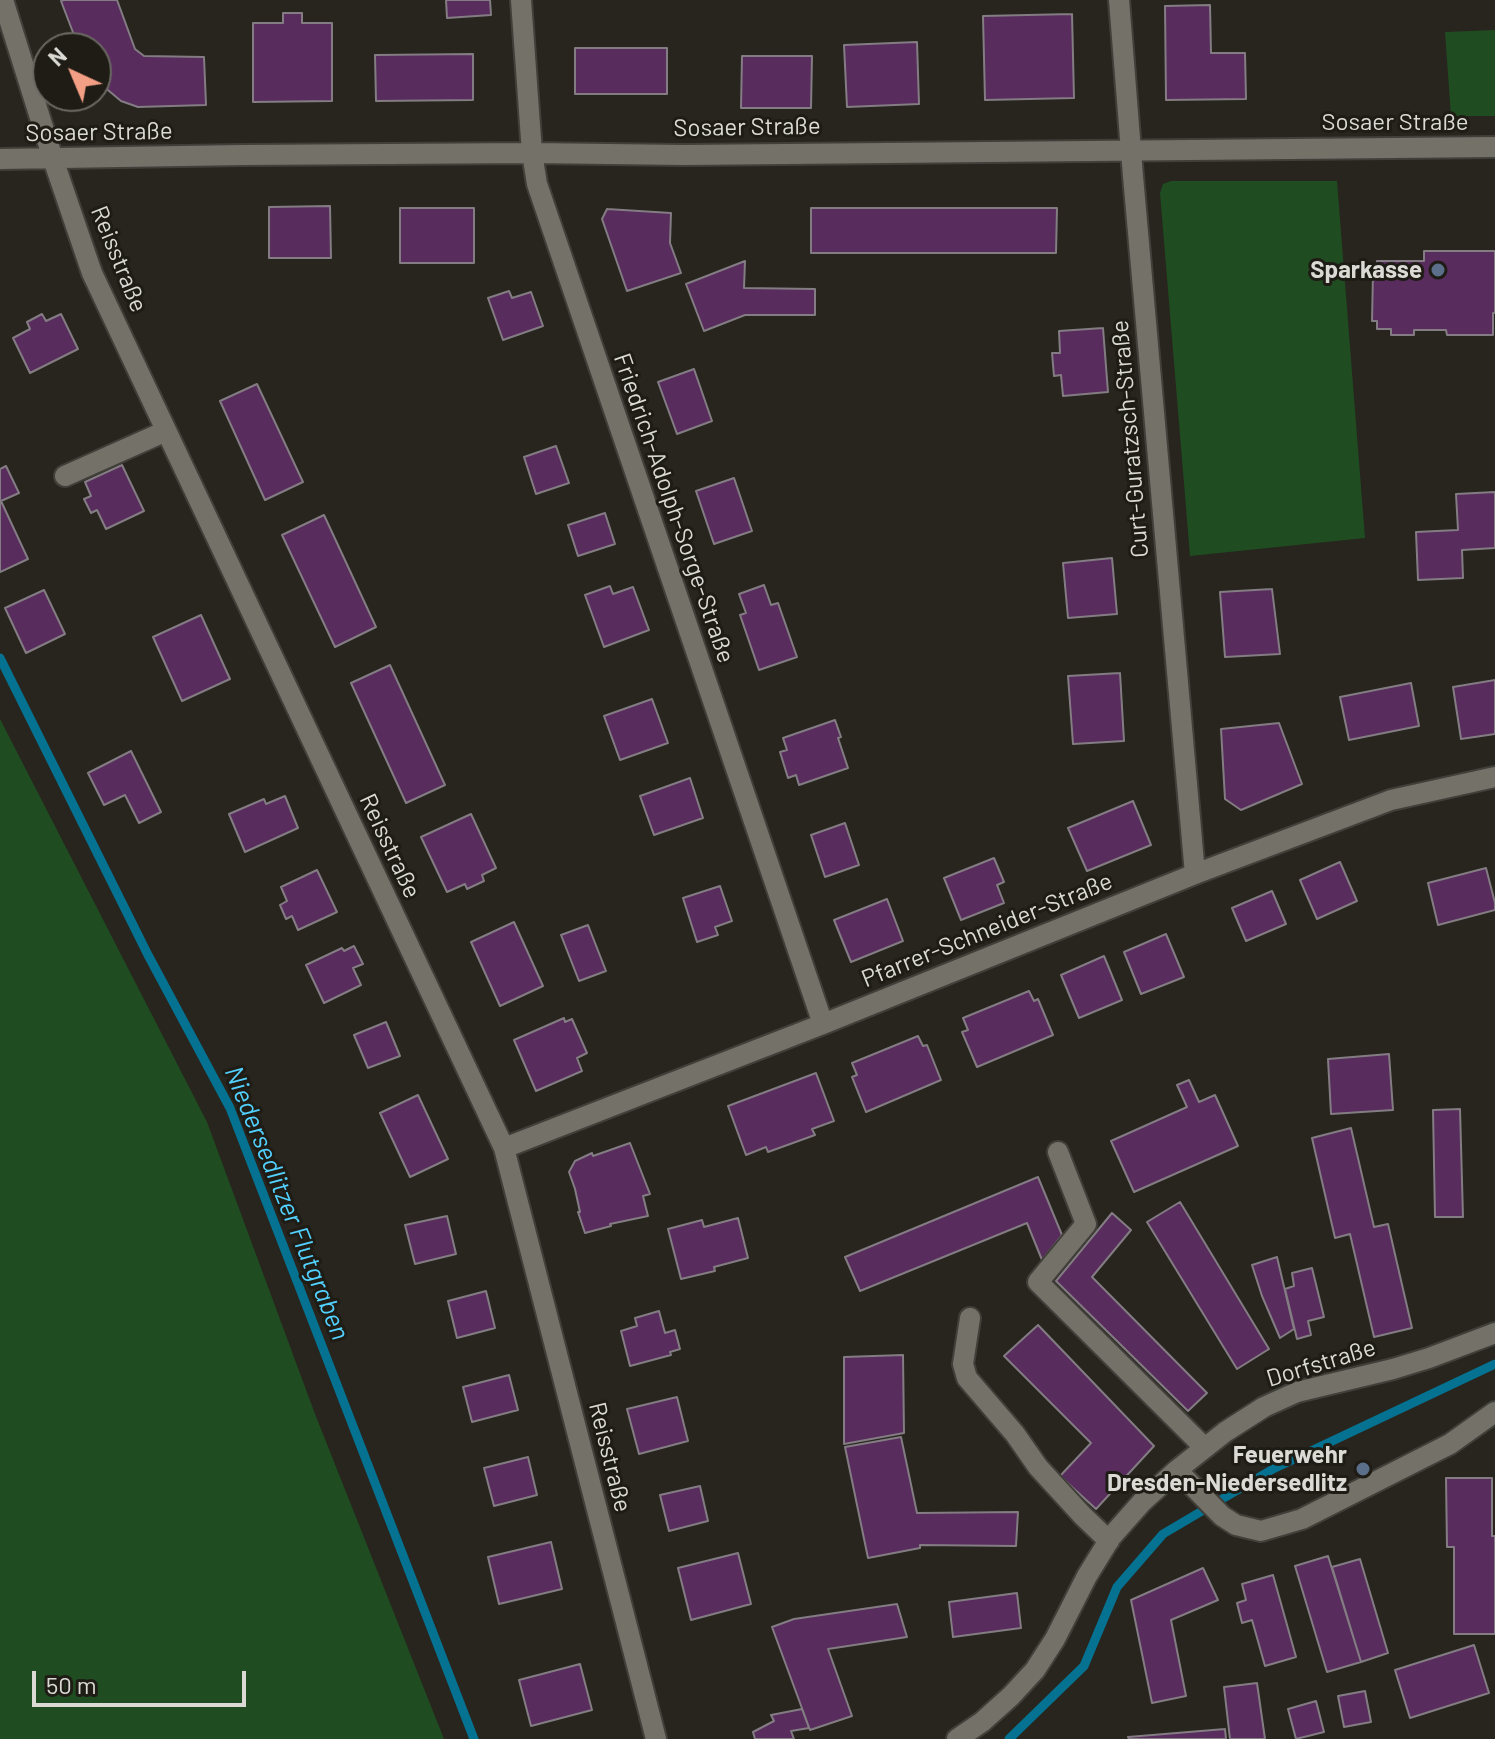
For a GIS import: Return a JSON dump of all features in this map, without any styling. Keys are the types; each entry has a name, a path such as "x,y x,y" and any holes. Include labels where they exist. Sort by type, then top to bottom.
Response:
{"street":[{"name":"Reisstraße","path":"3,0 92,273 504,1148 656,1739"},
{"name":"Friedrich-Adolph-Sorge-Straße","path":"521,0 537,184 823,1024"},
{"name":"Curt-Guratzsch-Straße","path":"1119,0 1195,874"},
{"name":"Sosaer Straße","path":"0,159 1495,147"},
{"path":"65,476 166,431"},
{"name":"Pfarrer-Schneider-Straße","path":"504,1148 1195,874 1391,800 1495,777"},
{"path":"1058,1152 1086,1224 1038,1282 1205,1448"},
{"path":"970,1318 963,1364 967,1378 1015,1434 1038,1467 1109,1541"},
{"name":"Dorfstraße","path":"957,1739 982,1722 1035,1670 1109,1541 1142,1502 1225,1432 1264,1407 1297,1392 1393,1369 1495,1333"},
{"path":"1177,1470 1222,1516 1236,1525 1261,1531 1302,1519 1450,1444 1495,1412"}],"green space":[{"path":"1495,30 1495,116 1451,116 1445,32"},
{"path":"1171,181 1337,181 1365,538 1190,556 1160,193 1163,184"},
{"path":"0,719 207,1122 315,1414 444,1739 0,1739"}],"building":[{"path":"117,0 135,49 144,56 204,57 206,105 138,107 121,101 112,93 112,32 73,32 61,1"},
{"path":"446,0 490,0 491,15 447,18"},
{"path":"1210,5 1211,53 1245,53 1246,99 1166,100 1165,6"},
{"path":"283,13 302,13 302,23 332,23 332,101 253,102 253,23 283,23"},
{"path":"1072,14 1074,98 985,100 983,16"},
{"path":"917,42 919,104 847,107 844,45"},
{"path":"575,48 667,48 667,94 575,94"},
{"path":"473,54 473,100 376,101 375,55"},
{"path":"742,56 812,56 811,108 741,108"},
{"path":"330,206 331,258 269,258 269,207"},
{"path":"400,208 474,208 474,263 400,263"},
{"path":"811,208 1057,208 1056,253 811,253"},
{"path":"607,209 671,213 670,243 681,273 627,291 602,219"},
{"path":"1424,251 1495,251 1493,335 1447,335 1446,330 1414,330 1414,335 1391,335 1391,329 1377,329 1377,321 1372,321 1373,273 1377,273 1377,261 1424,261"},
{"path":"745,261 744,288 815,289 815,315 745,315 704,331 686,284"},
{"path":"509,291 512,298 531,292 543,326 503,340 488,298"},
{"path":"42,314 46,321 61,314 78,349 30,373 13,338 30,329 27,322"},
{"path":"1103,328 1108,392 1063,396 1061,375 1054,376 1052,353 1060,353 1059,331"},
{"path":"694,369 712,421 677,434 658,382"},
{"path":"257,384 303,482 265,500 220,401"},
{"path":"556,446 569,483 536,494 524,457"},
{"path":"122,465 144,511 106,529 97,510 91,513 84,499 91,496 85,482"},
{"path":"6,466 19,493 1,501 28,559 0,572 0,469"},
{"path":"734,478 752,531 714,544 696,491"},
{"path":"1495,492 1495,548 1462,550 1463,578 1418,580 1416,532 1458,530 1456,494"},
{"path":"605,513 615,544 578,556 568,525"},
{"path":"324,515 376,627 335,647 282,535"},
{"path":"1112,558 1117,614 1068,618 1063,563"},
{"path":"764,585 771,605 778,603 797,657 759,670 740,615 746,613 739,594"},
{"path":"610,586 613,594 633,587 649,630 604,647 585,595"},
{"path":"1272,589 1280,654 1225,657 1220,592"},
{"path":"44,590 65,634 26,653 5,608"},
{"path":"201,615 230,679 182,701 153,637"},
{"path":"390,665 445,785 406,803 351,683"},
{"path":"1120,673 1124,741 1073,744 1068,676"},
{"path":"1495,680 1495,734 1461,739 1453,687"},
{"path":"1411,683 1419,726 1349,740 1340,697"},
{"path":"652,699 668,743 620,760 604,716"},
{"path":"835,720 848,768 799,785 796,775 788,778 780,752 787,750 783,738"},
{"path":"1279,723 1302,784 1241,810 1225,799 1221,729"},
{"path":"131,751 161,812 139,823 125,795 104,805 88,773"},
{"path":"690,778 703,818 654,835 640,796"},
{"path":"285,796 298,828 245,852 229,814 264,799 266,804"},
{"path":"1133,801 1151,845 1087,871 1068,828"},
{"path":"471,814 496,868 482,875 484,881 467,889 465,884 447,892 421,837"},
{"path":"845,823 859,865 825,877 811,835"},
{"path":"994,858 1004,882 997,885 1004,903 961,920 944,878"},
{"path":"1340,862 1357,901 1317,919 1300,880"},
{"path":"1486,868 1495,910 1438,925 1428,883"},
{"path":"317,870 337,912 298,930 292,916 286,919 280,905 287,901 281,887"},
{"path":"720,886 732,921 715,927 718,935 697,942 683,898"},
{"path":"1272,891 1286,924 1246,941 1232,908"},
{"path":"887,899 903,941 851,962 834,920"},
{"path":"514,922 543,986 500,1006 471,942"},
{"path":"588,925 606,971 579,981 561,935"},
{"path":"1166,934 1184,977 1141,994 1124,952"},
{"path":"354,946 363,964 353,968 361,985 324,1003 306,965 342,948 344,951"},
{"path":"1104,956 1122,1000 1079,1018 1061,975"},
{"path":"1029,991 1034,1001 1038,999 1053,1035 977,1067 962,1032 968,1030 963,1018"},
{"path":"564,1018 565,1022 572,1019 587,1053 577,1058 582,1071 536,1091 514,1040"},
{"path":"386,1022 400,1056 368,1068 354,1035"},
{"path":"918,1036 923,1046 927,1045 941,1080 866,1112 852,1077 857,1075 852,1063"},
{"path":"1389,1054 1393,1110 1331,1114 1328,1059"},
{"path":"816,1073 834,1121 812,1129 815,1135 768,1152 766,1147 746,1155 728,1106"},
{"path":"1189,1080 1199,1102 1215,1095 1238,1146 1134,1192 1111,1141 1187,1107 1177,1085"},
{"path":"418,1095 448,1159 410,1177 380,1113"},
{"path":"1460,1109 1463,1217 1435,1217 1433,1110"},
{"path":"1351,1128 1374,1227 1388,1224 1412,1328 1374,1337 1350,1234 1335,1238 1312,1138"},
{"path":"630,1143 650,1194 643,1196 648,1216 585,1233 569,1172 575,1161"},
{"path":"1038,1177 1062,1235 1042,1260 1027,1223 860,1291 845,1257"},
{"path":"1180,1202 1269,1349 1237,1369 1147,1222"},
{"path":"1112,1213 1131,1230 1092,1277 1207,1393 1188,1411 1056,1281"},
{"path":"447,1216 456,1254 415,1264 405,1225"},
{"path":"738,1218 748,1258 714,1267 715,1271 681,1279 668,1229 702,1220 704,1227"},
{"path":"1277,1257 1294,1329 1280,1338 1252,1265"},
{"path":"1312,1268 1324,1317 1308,1321 1311,1335 1297,1339 1285,1289 1294,1286 1292,1273"},
{"path":"486,1291 495,1328 457,1338 448,1301"},
{"path":"659,1311 665,1333 675,1330 680,1349 670,1352 671,1355 630,1366 621,1331 637,1326 635,1318"},
{"path":"1038,1325 1154,1446 1096,1509 1060,1476 1091,1443 1004,1356"},
{"path":"903,1355 904,1433 844,1444 844,1357"},
{"path":"509,1375 518,1410 472,1422 463,1387"},
{"path":"677,1397 688,1441 639,1454 627,1409"},
{"path":"901,1437 917,1513 1018,1512 1016,1546 920,1545 920,1548 868,1558 845,1447"},
{"path":"528,1457 537,1495 494,1506 484,1468"},
{"path":"1446,1478 1492,1478 1495,1634 1454,1634 1454,1547 1447,1547"},
{"path":"700,1486 708,1521 669,1531 660,1495"},
{"path":"551,1542 562,1589 499,1604 488,1557"},
{"path":"738,1553 751,1604 691,1620 678,1568"},
{"path":"1328,1556 1361,1662 1327,1672 1295,1566"},
{"path":"1360,1559 1388,1653 1361,1662 1332,1567"},
{"path":"1203,1568 1218,1600 1171,1620 1186,1696 1152,1703 1131,1600"},
{"path":"1273,1575 1296,1657 1265,1666 1252,1620 1242,1623 1237,1603 1246,1600 1242,1584"},
{"path":"1017,1593 1021,1628 953,1637 949,1602"},
{"path":"897,1604 907,1637 828,1649 852,1716 810,1730 772,1627 794,1619"},
{"path":"1474,1645 1489,1693 1410,1718 1395,1670"},
{"path":"580,1664 592,1710 531,1726 519,1680"},
{"path":"1257,1683 1265,1739 1230,1739 1224,1687"},
{"path":"1365,1691 1371,1722 1344,1727 1338,1696"},
{"path":"1316,1701 1324,1732 1296,1739 1288,1709"},
{"path":"802,1709 809,1728 791,1731 794,1739 755,1739 753,1732 774,1721 771,1715"},
{"path":"1225,1729 1226,1739 1128,1737"}],"waterway":[{"name":"Niedersedlitzer Flutgraben","path":"0,658 148,955 230,1108 474,1739"},
{"path":"1009,1739 1084,1666 1117,1587 1163,1534 1273,1469 1495,1364"}],"place":[{"name":"Sparkasse","path":"1438,270"},
{"name":"Feuerwehr Dresden-Niedersedlitz","path":"1363,1469"}]}
